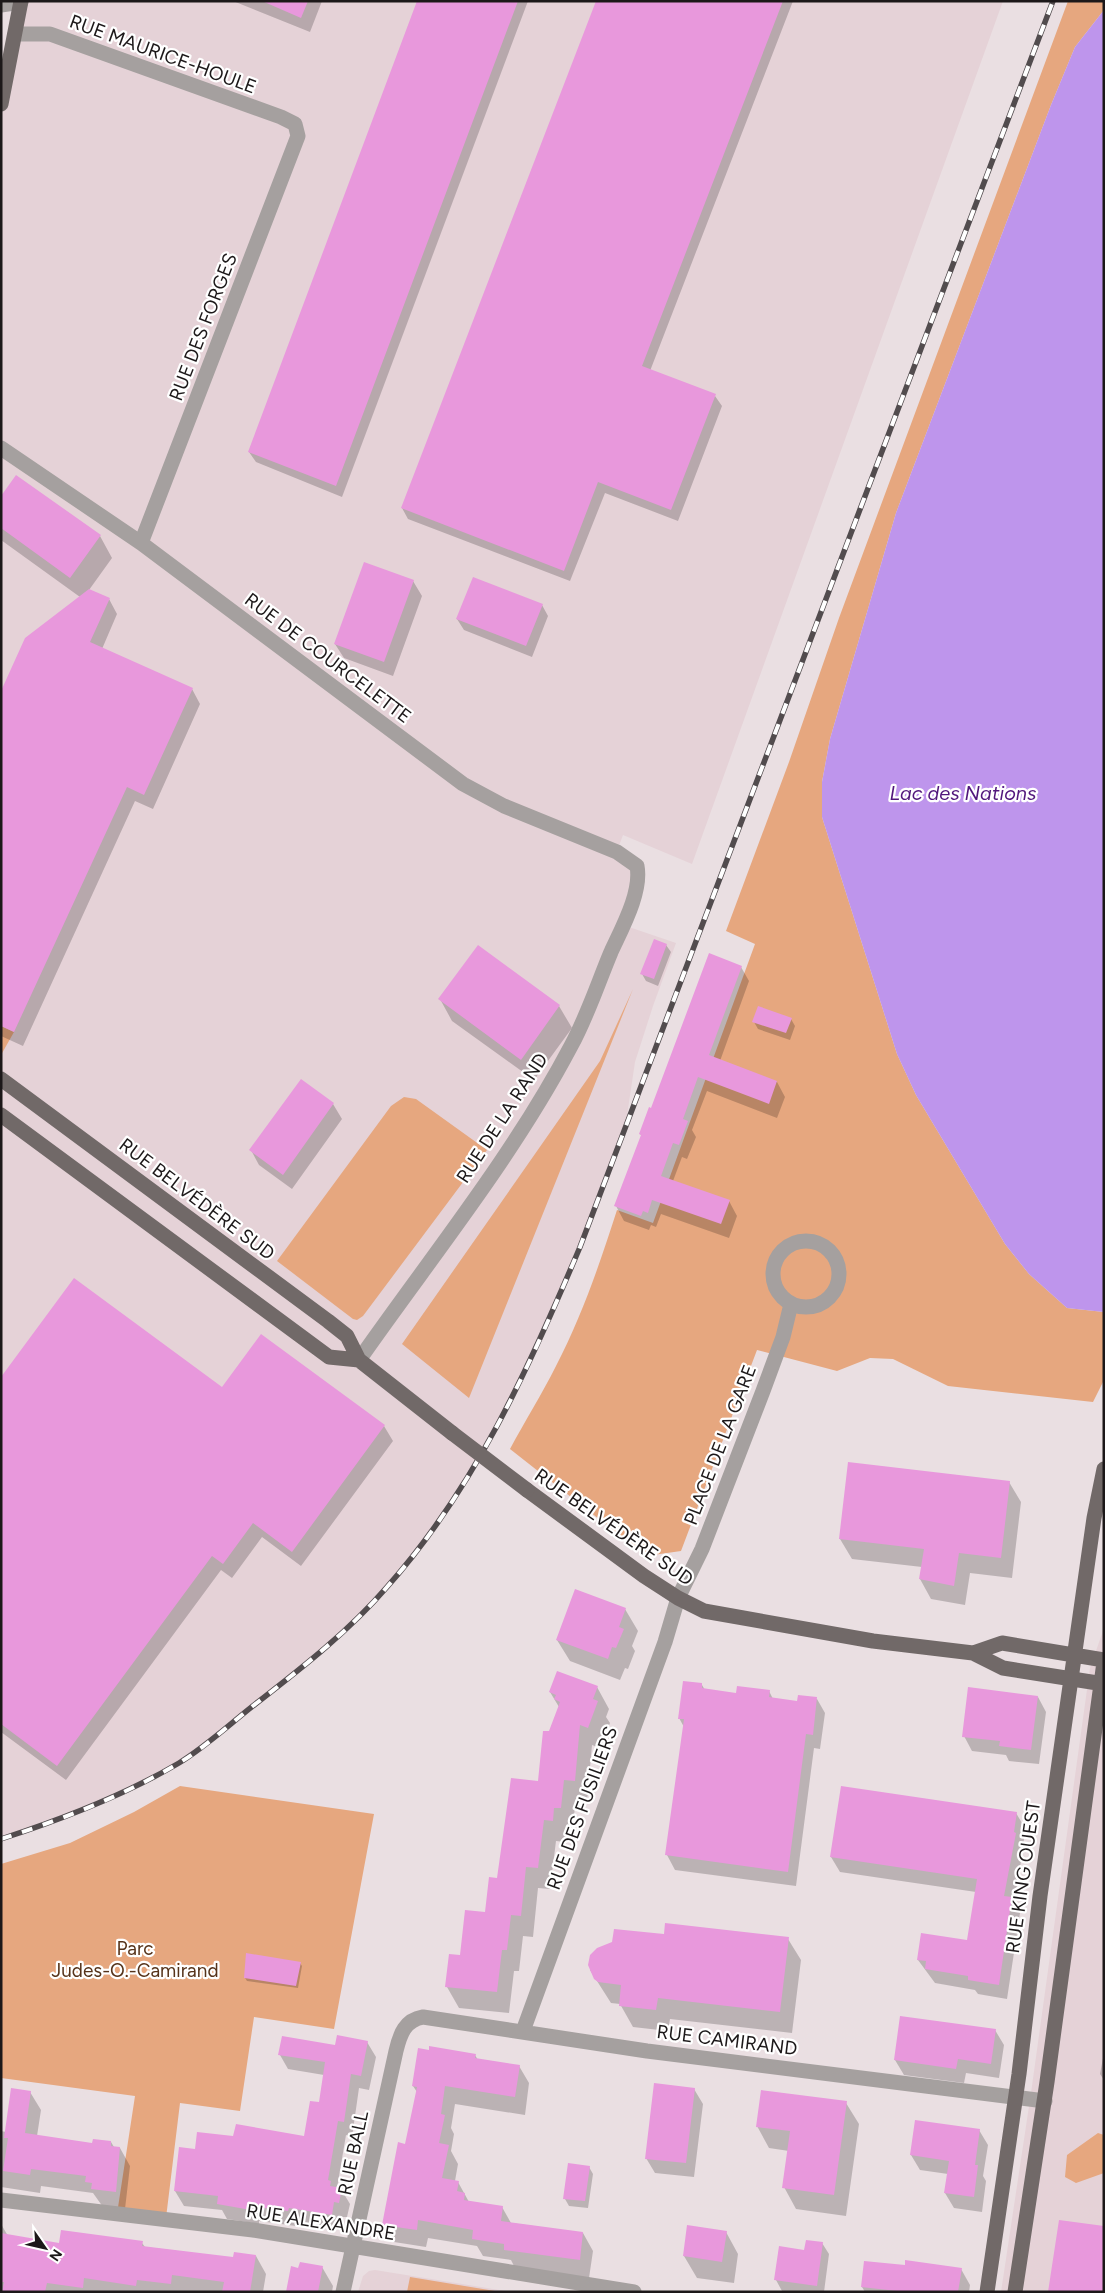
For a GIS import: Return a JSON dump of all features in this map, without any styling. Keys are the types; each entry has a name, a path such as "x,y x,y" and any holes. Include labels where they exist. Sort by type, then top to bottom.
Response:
{"main road":[{"path":"1,104 10,36 21,2"},
{"name":"RUE BELVÉDÈRE SUD","path":"1,1078 347,1336 358,1360 452,1433 613,1554 678,1598 704,1611 722,1615 873,1641 973,1653 1003,1668 1102,1684"},
{"path":"1,1115 329,1357 358,1360"},
{"name":"RUE KING OUEST","path":"986,2292 1015,2096 1040,1896 1074,1654 1094,1518 1104,1469"},
{"name":"RUE BELVÉDÈRE SUD","path":"973,1653 1002,1644 1074,1654 1104,1661"},
{"path":"1015,2292 1045,2101 1104,1661"}],"street":[{"path":"1,5 21,2"},
{"name":"RUE MAURICE-HOULE","path":"10,36 50,34 281,117 295,124"},
{"name":"RUE DES FORGES","path":"141,543 298,136 295,124"},
{"name":"RUE DE COURCELETTE","path":"1,448 141,543 463,784 504,806 617,852 637,866 639,876"},
{"name":"RUE DE LA RAND","path":"358,1360 506,1153 541,1100 573,1044 630,909 639,876"},
{"path":"807,1241 827,1248 838,1266 839,1277 836,1287 822,1303 802,1307 792,1304 782,1297 776,1288 773,1277 774,1266 780,1255 796,1243 807,1241"},
{"name":"PLACE DE LA GARE","path":"678,1598 702,1549 763,1391 792,1304"},
{"name":"RUE DES FUSILIERS","path":"523,2031 665,1642 678,1598"},
{"name":"RUE CAMIRAND","path":"407,2024 414,2018 423,2017 647,2050 1045,2101"},
{"name":"RUE BALL","path":"343,2292 396,2051 401,2033 407,2024"},
{"name":"RUE ALEXANDRE","path":"1,2200 176,2220 634,2292"}],"shaded area":[{"path":"21,1 1003,1 692,864 623,835 617,851 637,866 623,925 676,943 635,1062 625,1129 580,1247 543,1336 516,1394 432,1530 387,1587 307,1664 181,1762 120,1795 56,1822 1,1839 1,104"},
{"path":"1104,1628 1104,2292 1001,2292 1031,2093 1090,1668"},
{"path":"375,2270 512,2292 358,2292 363,2276 369,2271"}],"green space":[{"path":"1068,1 1104,1 1104,10 1075,47 1051,105 896,513 830,739 822,782 822,817 897,1054 916,1095 1005,1244 1029,1274 1067,1308 1104,1312 1104,1380 1093,1402 948,1386 893,1359 870,1358 837,1371 757,1350 681,1551 646,1556 510,1449 551,1376 574,1328 617,1210 653,1223 755,944 726,931 789,762 839,618"},
{"path":"633,989 469,1398 402,1344 600,1061"},
{"path":"1,1026 14,1032 1,1055"},
{"path":"404,1097 416,1099 487,1150 363,1316 357,1320 353,1319 277,1261 391,1106"},
{"name":"Parc Judes-O.-Camirand","path":"180,1786 374,1814 334,2029 254,2017 240,2111 180,2103 166,2218 117,2214 135,2096 1,2078 1,1864 70,1843 134,1812"},
{"path":"1098,2133 1104,2135 1104,2173 1076,2183 1065,2177 1067,2155"},
{"path":"410,2277 501,2292 407,2292"}],"water":[{"name":"Lac des Nations","path":"1104,10 1104,1312 1067,1308 1029,1274 1005,1244 916,1095 897,1054 822,817 822,782 830,739 896,513 1051,105 1075,47"}],"building":[{"path":"262,1 308,1 301,18"},
{"path":"417,1 518,1 336,486 248,452"},
{"path":"596,1 783,1 642,366 716,394 671,510 598,482 564,571 401,508"},
{"path":"16,475 101,535 70,578 1,528 1,496"},
{"path":"364,562 414,580 384,662 334,644"},
{"path":"473,577 543,604 526,646 456,619"},
{"path":"89,589 110,598 90,642 193,688 144,795 127,787 14,1032 1,1026 1,691 25,638"},
{"path":"654,939 667,944 654,979 640,974"},
{"path":"478,945 560,1005 521,1060 438,999"},
{"path":"709,953 742,966 709,1055 777,1081 769,1104 698,1077 683,1119 688,1121 679,1145 673,1143 661,1176 730,1200 721,1224 652,1200 648,1213 643,1211 641,1216 614,1206 641,1135 639,1134 649,1107 651,1108"},
{"path":"758,1006 792,1018 786,1033 752,1022"},
{"path":"301,1079 334,1103 283,1175 249,1150"},
{"path":"74,1278 222,1387 261,1334 385,1425 292,1552 253,1523 223,1564 212,1556 57,1766 1,1724 1,1377"},
{"path":"848,1462 1010,1481 1001,1558 959,1553 954,1586 919,1579 924,1549 839,1539"},
{"path":"575,1589 626,1608 619,1627 624,1629 616,1648 612,1647 608,1659 556,1640"},
{"path":"557,1671 598,1686 593,1699 598,1701 588,1728 580,1725 575,1781 564,1780 561,1808 554,1808 553,1821 544,1820 538,1868 526,1867 521,1916 511,1915 507,1950 502,1950 497,1992 445,1987 449,1954 460,1955 465,1910 485,1912 489,1877 497,1878 511,1778 538,1781 543,1731 549,1731 560,1702 554,1699 556,1695 549,1692"},
{"path":"683,1681 702,1683 702,1688 736,1693 737,1686 770,1690 769,1697 797,1701 798,1695 817,1697 813,1735 806,1734 788,1872 665,1855 684,1719 678,1719"},
{"path":"968,1687 1038,1696 1031,1750 999,1746 1000,1741 962,1737"},
{"path":"841,1786 1017,1812 1014,1832 1016,1833 1004,1896 1012,1897 999,1985 968,1980 968,1976 925,1969 926,1961 917,1960 921,1933 967,1940 977,1879 830,1857"},
{"path":"665,1923 789,1937 780,2012 658,1998 656,2010 619,2006 621,1985 598,1982 594,1979 588,1965 590,1955 597,1948 612,1942 614,1929 664,1934"},
{"path":"246,1953 301,1962 296,1986 244,1978"},
{"path":"900,2016 996,2029 991,2064 958,2059 956,2069 894,2060"},
{"path":"337,2035 368,2041 361,2076 351,2074 344,2122 338,2121 328,2180 331,2181 330,2186 342,2188 339,2203 334,2202 332,2215 289,2208 288,2211 251,2206 251,2210 217,2204 218,2196 174,2191 179,2147 195,2149 197,2132 233,2136 236,2124 304,2136 310,2101 319,2102 325,2062 278,2055 282,2036 335,2045"},
{"path":"429,2046 476,2054 475,2058 520,2065 515,2097 445,2086 441,2114 445,2115 439,2143 449,2145 442,2178 459,2181 457,2191 465,2193 464,2200 503,2206 501,2221 583,2232 580,2260 504,2250 504,2244 472,2239 473,2230 418,2220 417,2230 382,2225 398,2142 405,2144 417,2087 412,2086 418,2048 429,2050"},
{"path":"654,2083 695,2088 686,2163 645,2159"},
{"path":"11,2088 31,2091 25,2133 92,2143 93,2139 111,2141 111,2146 120,2147 116,2192 91,2189 92,2183 85,2182 86,2176 31,2169 30,2175 3,2171 8,2138 4,2138"},
{"path":"761,2090 847,2101 834,2195 782,2188 790,2131 756,2127"},
{"path":"915,2120 980,2129 975,2165 978,2165 974,2197 944,2193 949,2161 910,2155"},
{"path":"568,2163 590,2166 585,2201 563,2199"},
{"path":"1059,2220 1104,2226 1104,2292 1048,2292"},
{"path":"687,2225 727,2231 722,2262 683,2256"},
{"path":"61,2230 143,2241 142,2246 233,2257 234,2252 256,2255 250,2292 222,2292 224,2282 172,2275 171,2284 137,2280 136,2286 84,2278 83,2288 47,2283 45,2292 2,2292 4,2282 1,2282 1,2233 59,2243"},
{"path":"806,2240 823,2242 817,2286 774,2280 779,2246 804,2250"},
{"path":"905,2260 962,2268 958,2292 906,2292 861,2287 864,2261 905,2265"},
{"path":"300,2262 323,2266 318,2292 286,2292 291,2266 298,2268"}],"railway":[{"path":"1,1839 70,1815 136,1786 179,1763 209,1742 325,1648 357,1619 387,1587 418,1549 447,1509 473,1468 520,1382 580,1247 1053,1"}]}
